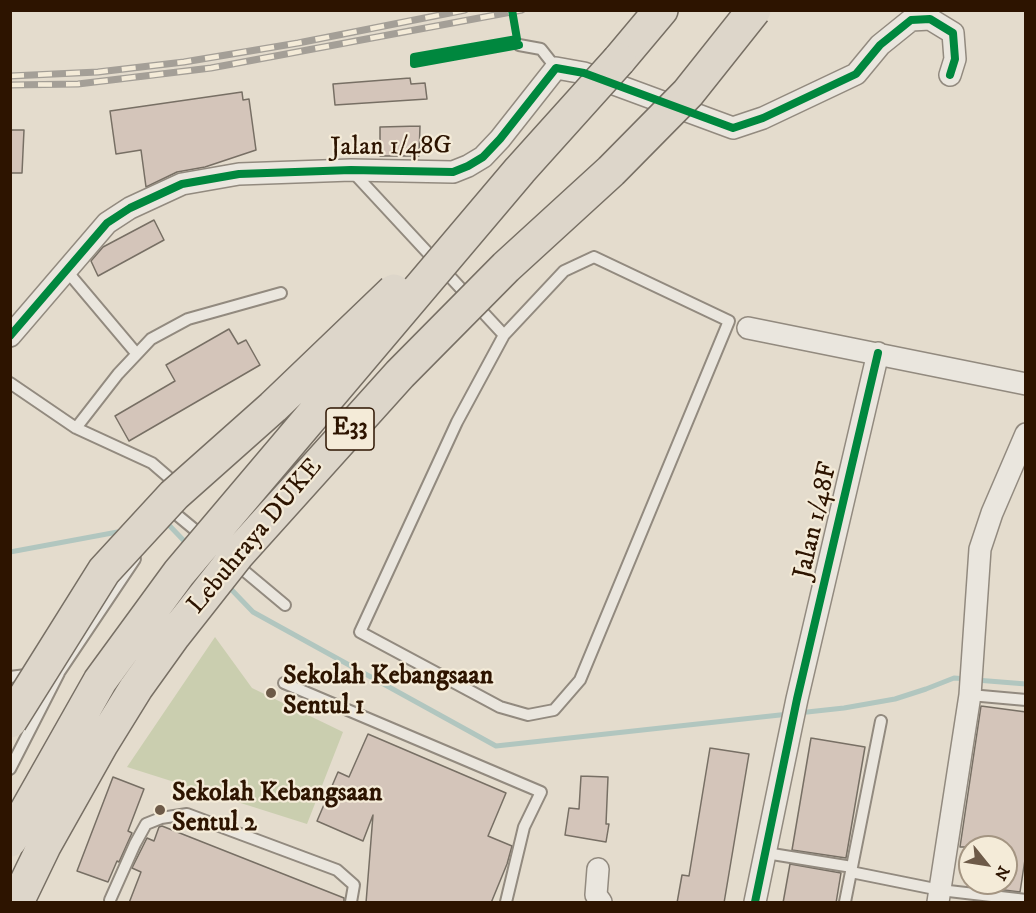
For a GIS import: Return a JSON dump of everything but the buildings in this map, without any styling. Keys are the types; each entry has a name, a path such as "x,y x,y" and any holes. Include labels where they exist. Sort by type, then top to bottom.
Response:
{"highway":[{"name":"Lebuhraya DUKE","path":"10,840 100,681 179,573 520,170 661,10"},
{"name":"Lebuhraya DUKE","path":"17,903 44,846 130,697 174,635 237,555 400,374 506,267 611,171 688,93 754,10"},
{"path":"10,720 104,571 174,495 273,407 520,170"}],"street":[{"path":"556,68 584,73 733,128 764,118 856,74 880,45 911,20 930,19 953,33 955,58 950,75"},
{"name":"Jalan 1/48G","path":"10,336 107,223 130,208 182,184 239,174 351,170 453,172 483,157 556,68"},
{"path":"748,328 1025,380"},
{"name":"Jalan 1/48F","path":"755,903 797,699 878,353"},
{"path":"939,896 970,691 980,549 992,513 1026,434"},
{"path":"598,869 596,894 601,903"}],"lane":[{"path":"519,45 541,49 556,68"},
{"path":"351,170 504,335"},
{"path":"594,257 729,321 580,680 554,710 528,715 500,707 360,632 457,422 504,335 564,271 594,257"},
{"path":"66,270 136,353"},
{"path":"76,428 136,353 151,339 188,319 281,293"},
{"path":"10,383 76,428 152,463 174,482 171,510 146,542 59,673 10,768"},
{"path":"171,510 285,605"},
{"path":"10,677 59,673"},
{"path":"284,683 541,792 524,827 506,903"},
{"path":"970,691 1026,700"},
{"path":"846,903 881,721"},
{"path":"110,900 146,824 161,818 187,814 337,870 354,885 351,903"},
{"path":"766,853 852,870 939,896 1026,900"}],"green space":[{"path":"215,637 252,688 343,732 307,824 127,767"}],"waterway":[{"path":"166,522 188,545"},
{"path":"10,552 123,531"},
{"path":"228,586 253,612 496,746 789,714"},
{"path":"798,713 895,699 954,678 967,679"},
{"path":"976,680 1026,684"}],"railway":[{"path":"10,76 98,72 184,62 298,43 465,10"},
{"path":"10,85 78,84 211,68 522,10"}],"cycle path":[{"path":"512,10 517,39 414,57 414,64 519,45"},
{"path":"10,336 107,223 130,208 182,184 239,174 351,170 453,172 483,157 556,68 584,73 733,128 763,118 856,74 880,45 911,20 930,19 953,33 955,59 950,75"},
{"path":"755,902 797,699 878,353"}],"place":[{"name":"Sekolah Kebangsaan Sentul 1","path":"271,693"},
{"name":"Sekolah Kebangsaan Sentul 2","path":"160,810"}]}
